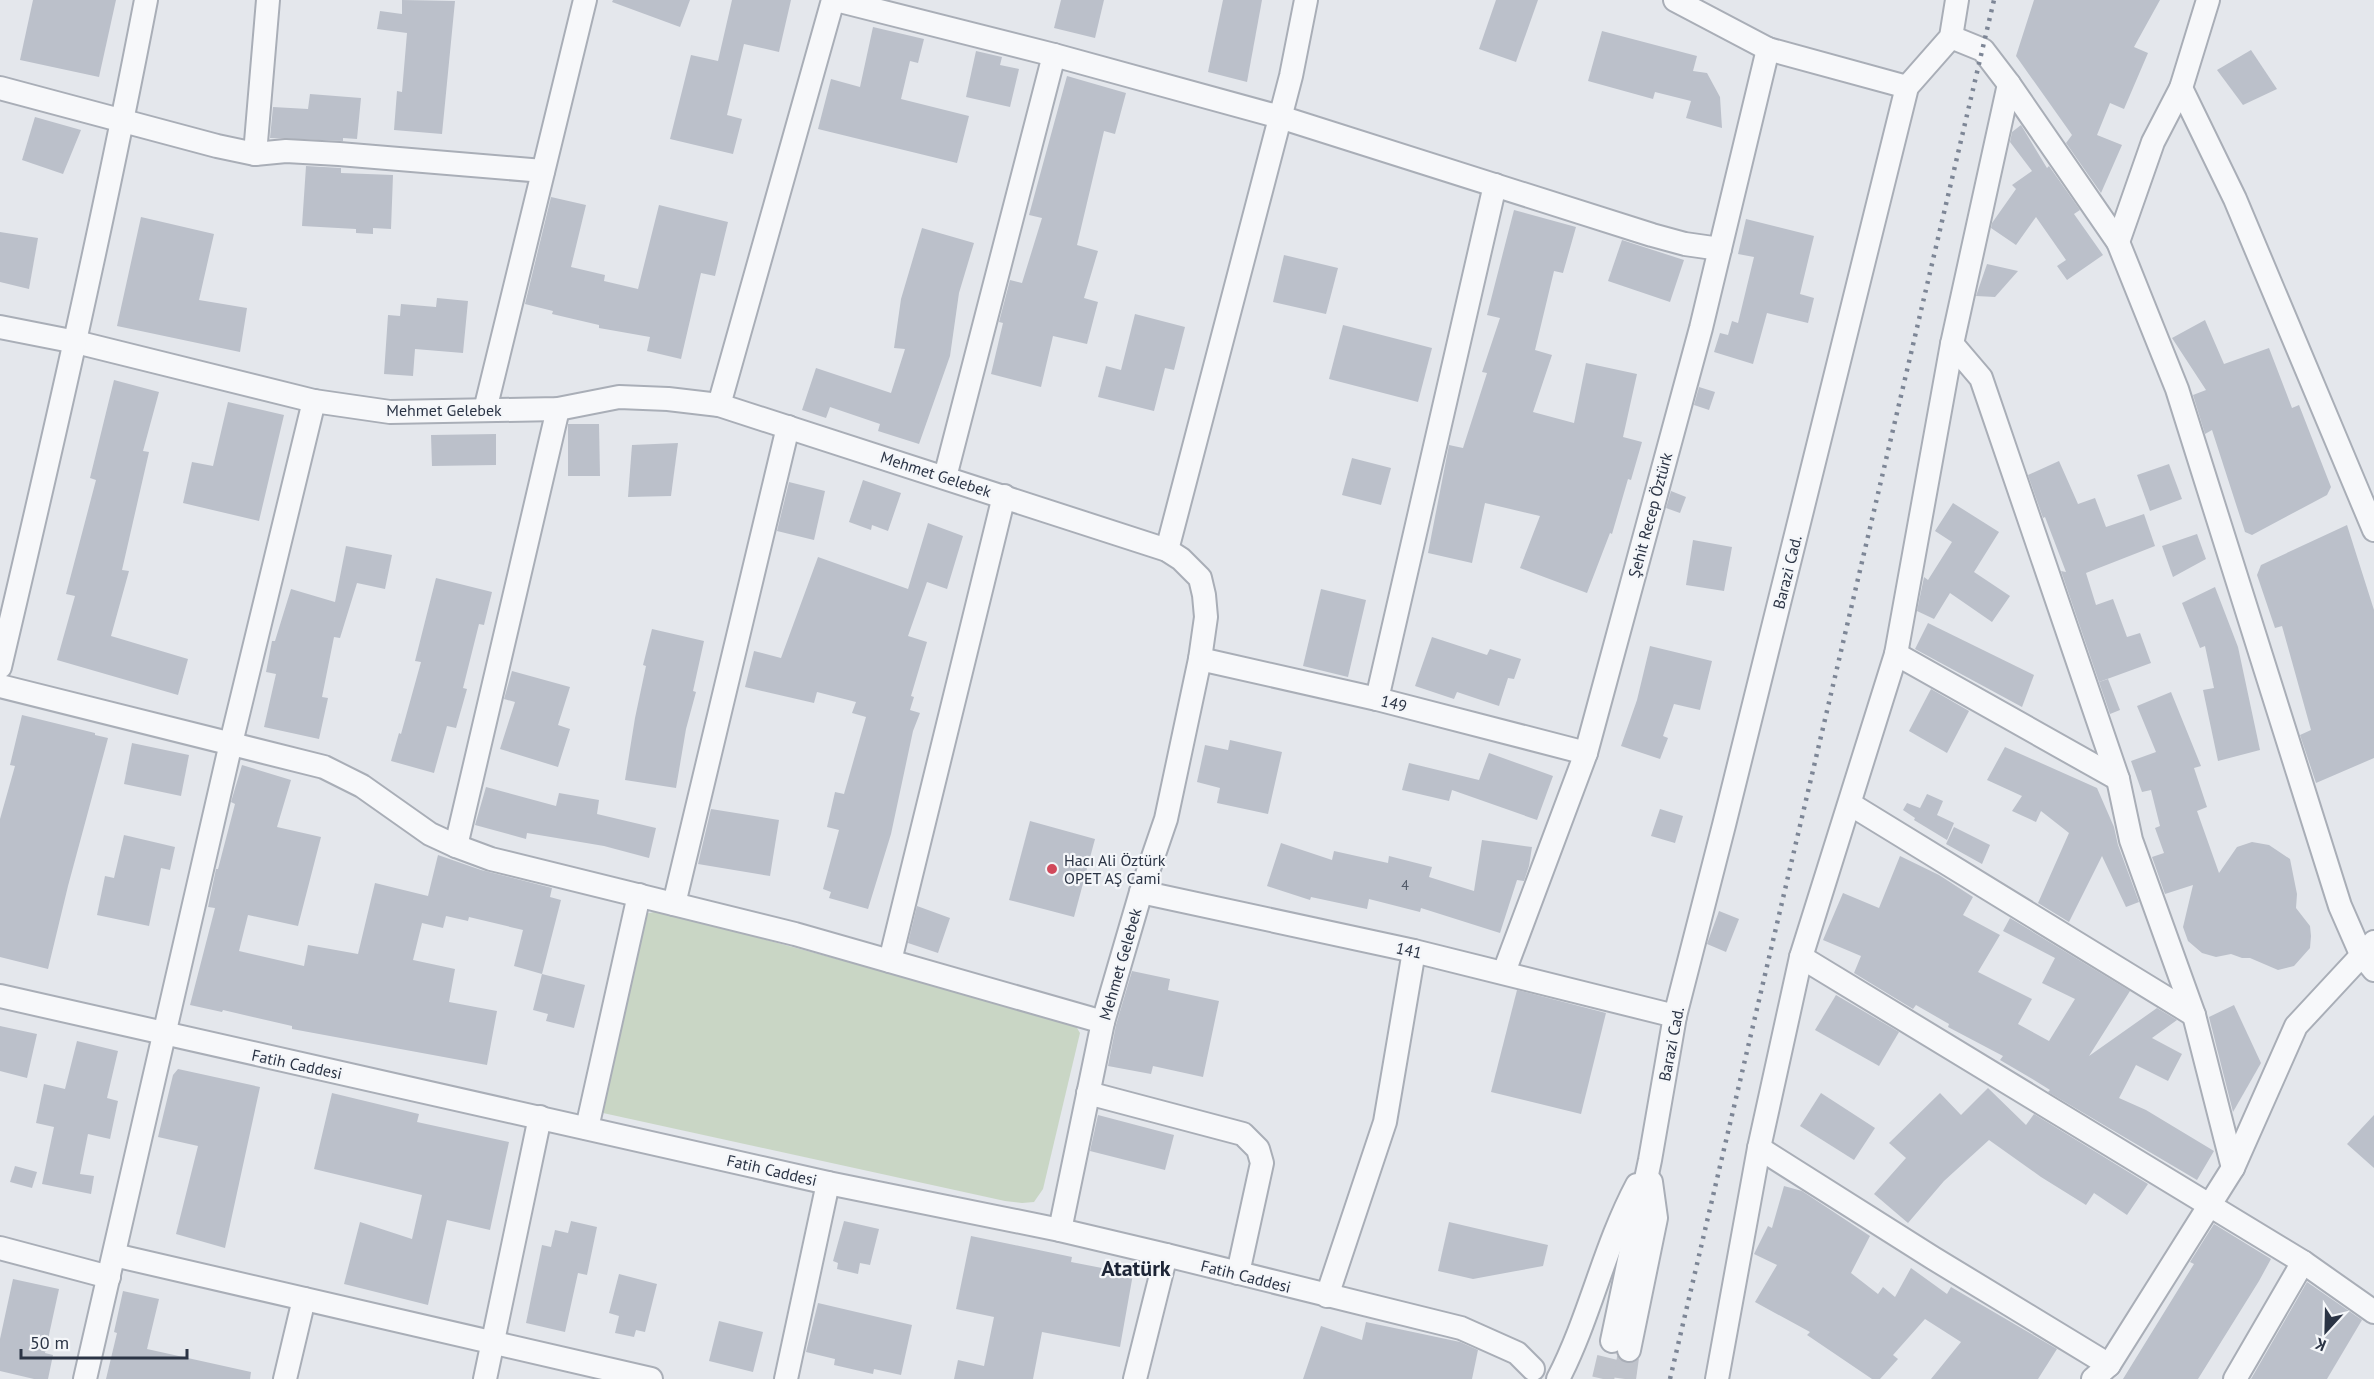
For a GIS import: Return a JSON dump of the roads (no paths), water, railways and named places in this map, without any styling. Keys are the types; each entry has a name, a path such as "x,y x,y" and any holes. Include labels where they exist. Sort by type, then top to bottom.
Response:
{"street":[{"path":"0,667 76,342 146,0"},
{"path":"255,154 268,0"},
{"path":"485,410 585,0"},
{"path":"719,405 835,0 1054,55 1280,117 1652,235 1685,244 1720,249"},
{"path":"1167,550 1280,117 1306,0"},
{"path":"1675,0 1767,49 1907,87"},
{"path":"1759,1148 1932,1258 2101,1372 2233,1168 2296,1026 2370,956 2340,906 2177,389 2118,242 1983,50 1951,37 1957,0"},
{"path":"2118,242 2153,142 2181,88 2208,0"},
{"name":"Barazi Cad.","path":"1650,1160 1675,1016 1907,87 1951,37"},
{"name":"Şehit Recep Öztürk","path":"1504,972 1586,753 1701,328 1767,49"},
{"path":"945,477 1054,55"},
{"path":"1717,1379 1759,1148 1801,957 1896,654 1952,344 2009,84"},
{"path":"0,88 255,154 286,151 339,154 543,171"},
{"path":"2181,88 2235,200 2374,530"},
{"path":"1377,699 1495,185"},
{"name":"Mehmet Gelebek","path":"0,327 76,342 314,401 390,412 558,409 619,397 668,399 719,405 1167,550 1181,559 1200,578 1204,595 1206,617 1200,659 1166,819 1141,892 1103,1022 1060,1230"},
{"path":"1952,344 1982,378 2118,779 2131,840 2194,1016 2233,1168"},
{"path":"86,1379 231,743 314,401"},
{"path":"456,846 558,409"},
{"path":"674,904 789,428"},
{"path":"890,961 1004,496"},
{"path":"1896,654 2118,779"},
{"name":"149","path":"1200,659 1377,699 1586,753"},
{"path":"0,686 324,767 362,786 430,834 491,859 795,934 1103,1022"},
{"path":"1850,804 2194,1016"},
{"name":"141","path":"1141,892 1414,951 1675,1016"},
{"path":"587,1128 639,895"},
{"path":"1327,1296 1385,1122 1414,951"},
{"path":"1801,957 2302,1262 2374,1312"},
{"name":"Fatih Caddesi","path":"0,996 828,1184 1060,1230 1238,1273 1461,1328 1517,1353 1533,1369"},
{"path":"1088,1093 1243,1134 1258,1149 1262,1163 1238,1273"},
{"path":"485,1379 540,1117"},
{"path":"1620,1346 1656,1218 1651,1193 1650,1160"},
{"path":"1558,1379 1569,1356 1622,1214 1650,1160"},
{"path":"786,1379 828,1184"},
{"path":"0,1248 304,1299 651,1379"},
{"path":"1135,1379 1166,1256"},
{"path":"2244,1376 2302,1262"},
{"path":"285,1379 304,1299"}],"tunnel":[{"path":"1603,1379 1612,1341"},
{"path":"1625,1379 1629,1350"}],"railway":[{"path":"1670,1379 1994,0"}],"place":[{"name":"Hacı Ali Öztürk OPET AŞ Cami","path":"1052,869"}],"district":[{"name":"Atatürk","path":"1136,1268"}]}
